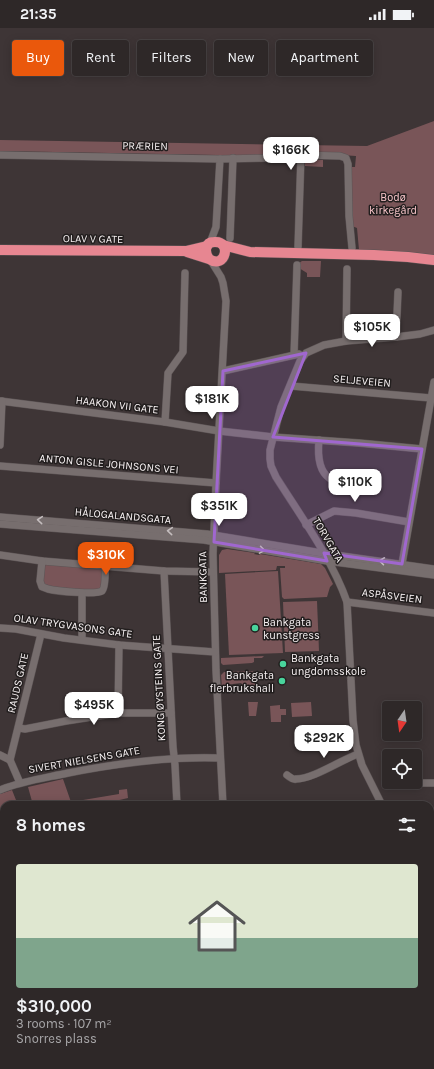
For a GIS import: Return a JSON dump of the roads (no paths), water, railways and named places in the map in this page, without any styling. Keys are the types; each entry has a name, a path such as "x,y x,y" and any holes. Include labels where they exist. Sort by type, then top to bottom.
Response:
{"highway":[{"name":"OLAV V GATE","path":"0,250 186,251 218,243 250,252"},
{"path":"218,243 225,251 223,258 218,261 210,260 206,253 218,243"},
{"name":"OLAV V GATE","path":"186,251 210,260"},
{"name":"OLAV V GATE","path":"223,258 250,252 374,255 434,260"}],"street":[{"name":"PRÆRIEN","path":"0,155 220,159 274,158 301,155 340,156 346,158 348,164 349,216 352,248"},
{"path":"298,247 301,155"},
{"path":"218,243 233,158"},
{"path":"218,243 216,228 220,159"},
{"name":"BANKGATA","path":"221,277 223,258"},
{"name":"BANKGATA","path":"210,260 221,277 226,301 213,554 215,652 223,801"},
{"path":"294,355 297,265"},
{"path":"346,341 347,268"},
{"path":"165,422 168,373 183,352 185,273"},
{"path":"396,337 398,292"},
{"path":"223,371 306,353 324,345 346,341 396,337 434,330"},
{"name":"TORVGATA","path":"306,353 300,361 291,386 281,407 270,450 271,466 276,477 324,553 340,584 347,602 356,745 358,754 380,801"},
{"path":"402,564 434,382"},
{"name":"SELJEVEIEN","path":"291,386 431,398"},
{"path":"0,445 1,401"},
{"name":"HAAKON VII GATE","path":"1,401 165,422 219,431 273,437 422,449"},
{"path":"319,440 319,463 322,471 328,478 331,480 354,484 370,482"},
{"name":"ANTON GISLE JOHNSONS VEI","path":"0,466 216,483"},
{"path":"306,525 334,511 356,513 409,522"},
{"name":"HÅLOGALANDSGATA","path":"0,517 205,534 214,539 327,561 434,575"},
{"name":"HÅLOGALANDSGATA","path":"0,524 196,540 214,539 434,569"},
{"path":"0,555 42,561 164,571 213,572"},
{"path":"42,561 40,581 42,587 82,593 97,593 102,590 104,586 105,566"},
{"name":"KONG ØYSTEINS GATE","path":"164,571 177,801"},
{"path":"82,593 82,640"},
{"name":"ASPÅSVEIEN","path":"347,602 434,613"},
{"name":"OLAV TRYGVASONS GATE","path":"0,628 16,629 119,645 215,652"},
{"name":"RAUDS GATE","path":"10,760 41,634"},
{"path":"118,713 119,645"},
{"path":"19,728 25,729 118,713 171,713"},
{"path":"287,775 295,780 307,777 358,754"},
{"path":"0,755 10,760 20,783"},
{"name":"SIVERT NIELSENS GATE","path":"0,790 20,783 128,763 174,758 220,758"},
{"path":"422,783 434,783"}],"place":[{"name":"Bankgata kunstgress","path":"255,628"},
{"name":"Bankgata ungdomsskole","path":"283,664"},
{"name":"Bankgata flerbrukshall","path":"282,681"}],"park label":[{"name":"Bodø kirkegård","path":"393,203"}]}
